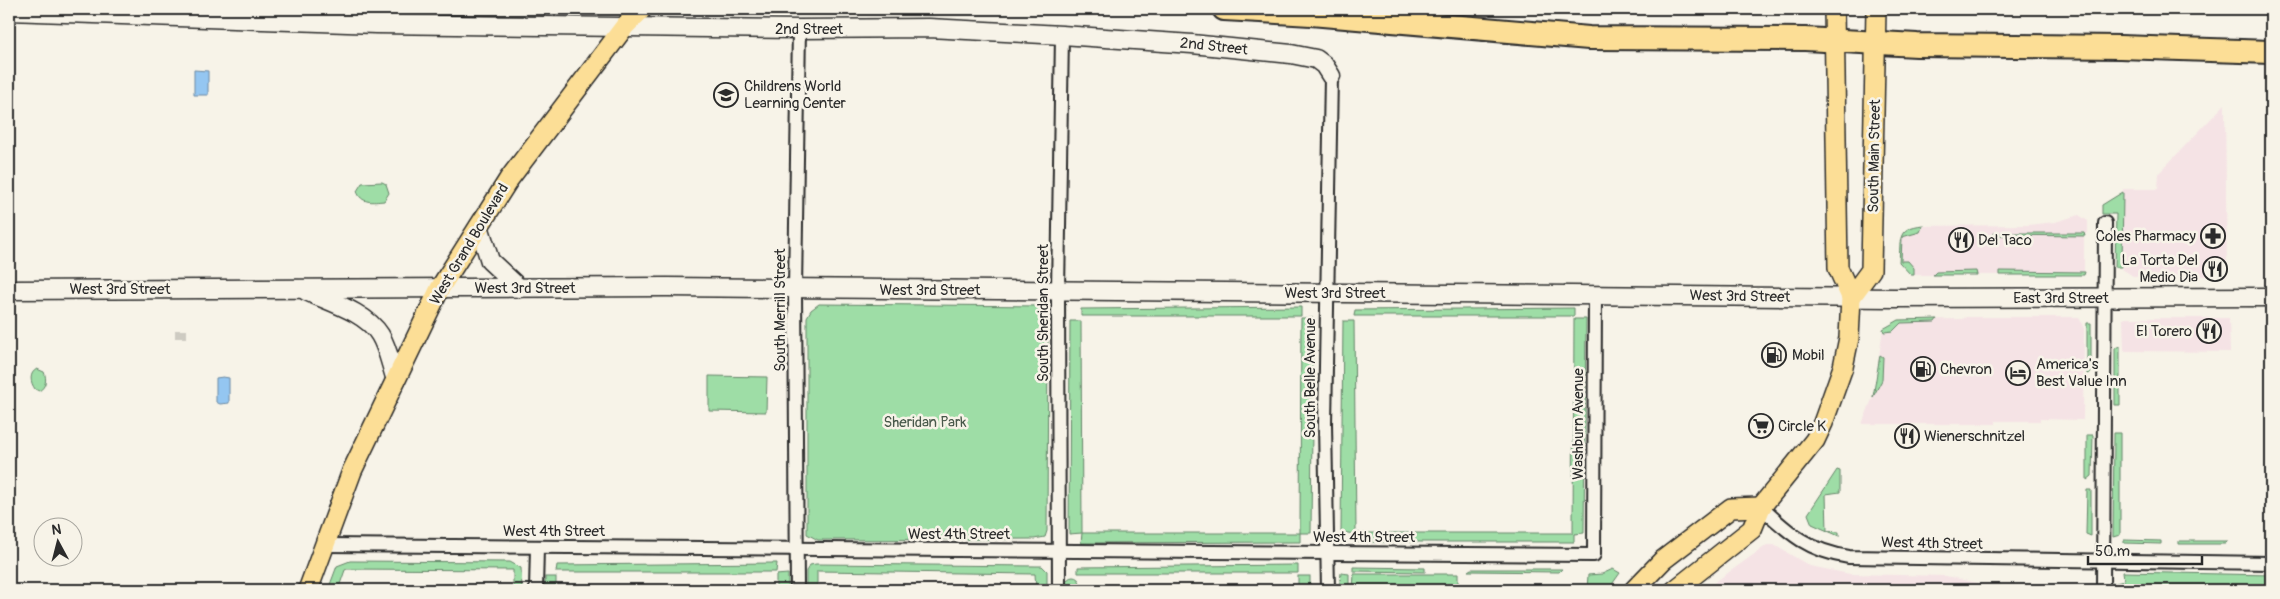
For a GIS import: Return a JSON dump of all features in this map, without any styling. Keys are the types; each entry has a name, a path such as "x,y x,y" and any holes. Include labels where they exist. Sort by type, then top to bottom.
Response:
{"highway":[{"path":"1224,9 1312,14 1589,38 1834,41 2266,52"}],"main road":[{"name":"West Grand Boulevard","path":"308,590 352,471 440,288 509,179 543,132 625,26 642,9"},
{"path":"1675,590 1752,529 1762,507 1815,440 1844,366 1849,338 1851,298 1838,268 1834,9"},
{"name":"South Main Street","path":"1851,298 1871,270 1876,9"},
{"path":"1634,590 1663,560 1731,508 1762,507"}],"street":[{"name":"2nd Street","path":"9,11 376,24 799,29 929,28 1192,44 1291,54 1316,59 1324,65 1330,76"},
{"name":"South Merrill Street","path":"797,590 795,289 799,29"},
{"name":"South Sheridan Street","path":"1059,590 1058,291 1062,35"},
{"name":"South Belle Avenue","path":"1328,590 1326,293 1330,76"},
{"path":"2103,590 2108,297 2105,223"},
{"path":"479,226 490,261 519,288"},
{"path":"302,288 364,319 374,327 382,337 396,380"},
{"name":"West 3rd Street","path":"9,290 302,288 795,289 1595,294 1851,298"},
{"name":"Washburn Avenue","path":"1594,555 1595,294"},
{"path":"2108,297 2134,307 2163,309 2186,297 2268,297"},
{"name":"East 3rd Street","path":"1851,298 2108,297"},
{"name":"West 4th Street","path":"1762,507 1786,529 1808,545 1829,554 1843,556 2271,563"},
{"name":"West 4th Street","path":"324,545 1594,555"},
{"path":"536,590 537,547"}],"shaded area":[{"path":"2225,104 2227,276 2133,276 2122,269 2123,189 2158,189 2159,173"},
{"path":"2079,215 2088,221 2088,233 2084,234 2084,275 1911,275 1899,262 1902,233 1912,226 2028,225 2055,222"},
{"path":"1966,317 2079,317 2084,329 2083,420 1996,421 1996,424 1862,424 1873,397 1883,329 1899,320 1962,319"},
{"path":"2229,318 2230,352 2124,351 2123,319"},
{"path":"1767,545 1774,545 1810,566 1850,574 1946,576 1989,586 2067,585 2076,590 1704,590"}],"green space":[{"path":"382,182 386,184 389,193 384,201 364,200 357,191 362,183"},
{"path":"2123,192 2122,267 2115,267 2116,214 2102,214 2102,205"},
{"path":"1923,225 1920,232 1902,237 1901,261 1908,261 1914,268 1914,275 1911,275 1899,262 1900,241 1904,232 1908,229"},
{"path":"1994,233 2084,233 2085,236 1994,235"},
{"path":"1976,271 1977,275 1933,275 1936,272"},
{"path":"2000,271 2085,272 2084,275 2000,275"},
{"name":"Sheridan Park","path":"819,304 1039,306 1046,310 1048,322 1047,531 1045,537 1034,539 818,540 807,534 807,317 811,310"},
{"path":"1301,307 1301,316 1081,316 1081,309"},
{"path":"1574,308 1574,316 1354,316 1355,310"},
{"path":"1301,318 1313,318 1311,533 1300,533"},
{"path":"1574,319 1586,319 1584,533 1574,534 1574,542 1354,542 1355,534 1341,532 1343,321 1354,321 1356,533 1573,533"},
{"path":"1937,319 1935,322 1901,323 1893,331 1884,332 1883,329 1899,320"},
{"path":"1070,321 1081,321 1082,533 1069,534"},
{"path":"2087,323 2091,323 2091,372 2087,374"},
{"path":"2120,346 2120,405 2115,405 2115,348"},
{"path":"1880,355 1883,357 1882,380 1873,397"},
{"path":"37,369 44,372 45,377 45,383 39,391 35,389 31,381 34,371"},
{"path":"709,376 767,377 766,412 709,411"},
{"path":"2114,433 2120,433 2120,535 2113,537"},
{"path":"2087,435 2093,435 2092,476 2087,480"},
{"path":"1837,470 1840,471 1840,492 1826,494 1827,531 1812,524 1808,514"},
{"path":"2087,490 2091,490 2091,536 2086,534"},
{"path":"1828,531 1839,532 1839,536"},
{"path":"1082,533 1300,533 1300,542 1081,543"},
{"path":"2124,540 2161,541 2161,544 2124,543"},
{"path":"2179,541 2228,541 2225,544 2179,544"},
{"path":"350,561 510,562 521,568 522,590 513,590 513,570 347,569 338,590 328,590 337,566"},
{"path":"777,563 776,572 556,572 557,565"},
{"path":"810,565 1042,566 1047,571 1047,590 1036,590 1035,574 817,571 817,590 806,590 806,571"},
{"path":"1298,565 1298,573 1078,573 1078,567"},
{"path":"1353,567 1425,568 1425,572 1353,571"},
{"path":"1471,569 1562,569 1559,572 1468,571"},
{"path":"1613,569 1620,573 1608,590 1587,590 1588,575 1602,574"},
{"path":"2123,572 2271,575 2271,586 2127,585 2126,590 2112,590 2112,584 2124,581"},
{"path":"1341,573 1349,574 1349,590 1339,590"},
{"path":"788,574 788,590 776,590 776,575"},
{"path":"1354,574 1458,574 1458,590 1353,590"},
{"path":"1298,576 1310,576 1310,590 1298,590"},
{"path":"545,577 556,577 556,590 545,590"},
{"path":"1073,577 1078,579 1080,584 1078,589 1073,591 1068,589 1066,584 1068,579"}],"water":[{"path":"194,70 208,71 208,95 194,95"},
{"path":"216,378 229,378 229,403 220,404 216,402"}],"tunnel":[{"path":"181,330 181,338"}],"place":[{"name":"Childrens World Learning Center","path":"726,95"},
{"name":"Coles Pharmacy","path":"2213,236"},
{"name":"Del Taco","path":"1961,240"},
{"name":"La Torta Del Medio Dia","path":"2215,269"},
{"name":"El Torero","path":"2209,331"},
{"name":"Mobil","path":"1774,355"},
{"name":"Chevron","path":"1923,369"},
{"name":"America's Best Value Inn","path":"2018,373"},
{"name":"Circle K","path":"1761,426"},
{"name":"Wienerschnitzel","path":"1907,436"}]}
